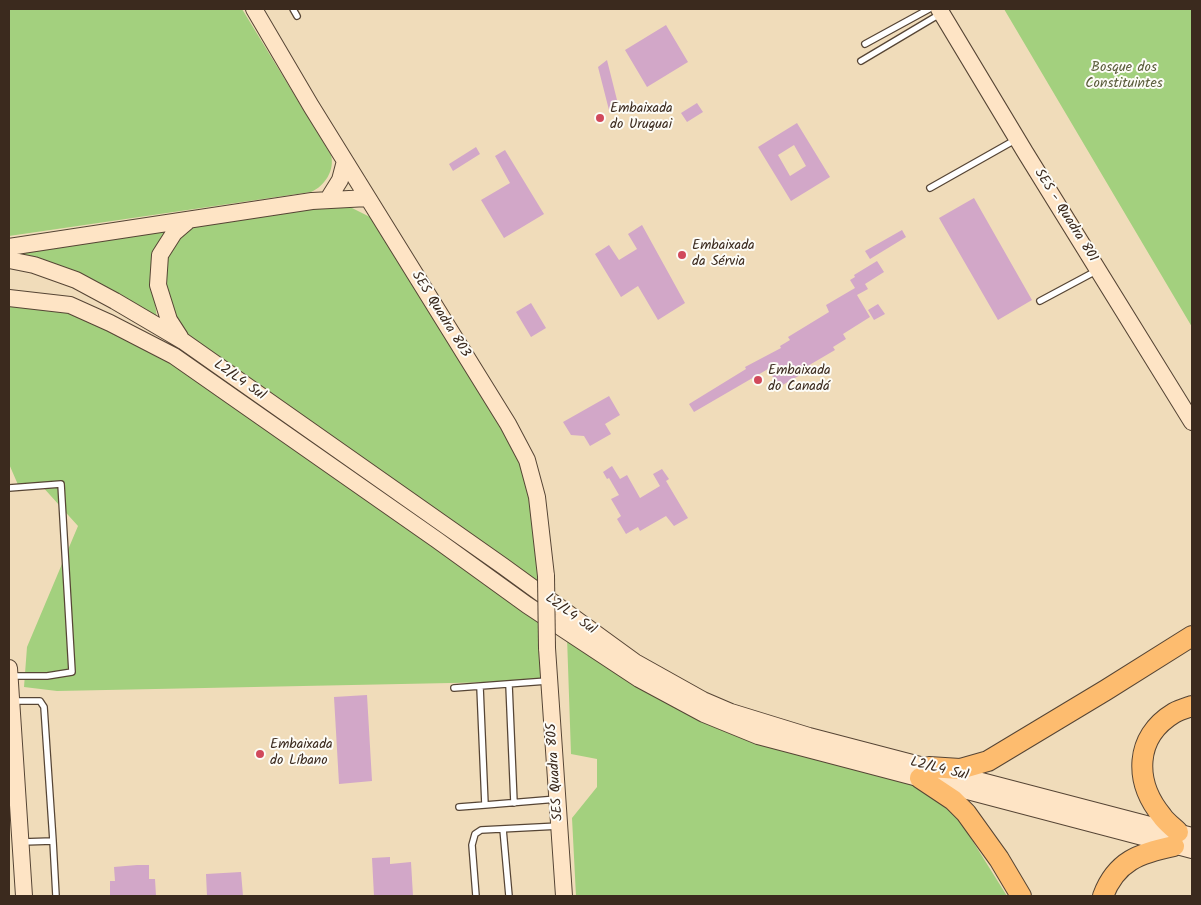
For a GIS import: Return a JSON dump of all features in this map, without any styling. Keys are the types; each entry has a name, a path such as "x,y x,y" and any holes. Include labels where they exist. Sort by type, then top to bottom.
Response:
{"highway":[{"path":"924,773 960,769 988,761 1192,636"},
{"path":"1103,896 1108,883 1117,870 1129,861 1149,852 1184,841 1162,816 1148,794 1142,776 1142,759 1146,740 1160,724 1174,712 1192,706"},
{"path":"924,773 966,813 999,859 1022,896"}],"main road":[{"name":"SES Quadra 803","path":"254,9 345,161 508,424 527,460 539,510 546,576 548,648"},
{"name":"SES - Quadra 801","path":"937,10 1192,422"},
{"path":"333,198 345,161"},
{"path":"9,247 188,221 364,192"},
{"path":"333,198 384,224"},
{"path":"183,341 169,320 158,285 160,255 174,233 188,221"},
{"name":"L2/L4 Sul","path":"9,260 76,280 115,300 183,341 503,566 635,662 664,680 703,700 762,722 924,773"},
{"name":"L2/L4 Sul","path":"9,298 70,305 174,356 527,605 639,678 704,714 758,736 924,773 1184,841"},
{"name":"SES Quadra 805","path":"548,648 564,896"},
{"path":"9,668 18,834 24,896"}],"lane":[{"path":"293,9 297,16"},
{"path":"865,44 937,10"},
{"path":"861,60 937,10"},
{"path":"930,188 1017,139"},
{"path":"1040,301 1098,270"},
{"path":"9,488 61,484 72,672 48,676 9,676"},
{"path":"454,688 549,681"},
{"path":"509,684 514,803"},
{"path":"480,687 485,805"},
{"path":"12,701 40,700 44,707 56,896"},
{"path":"459,807 559,799"},
{"path":"476,896 472,840 475,834 481,830 560,825"},
{"path":"504,829 508,896"},
{"path":"18,834 53,841"}],"green space":[{"path":"9,9 242,9 331,155 332,166 328,177 321,186 311,192 9,236"},
{"name":"Bosque dos Constituintes","path":"1004,9 1192,9 1192,327"},
{"path":"336,200 384,224 527,460 539,511 538,592 183,341 151,273 158,326 34,265 9,247"},
{"path":"9,298 70,305 174,356 544,616 549,681 57,691 24,687 27,647 78,526 41,485 19,487 9,464"},
{"path":"567,637 911,783 957,816 1007,896 576,896 572,818 597,787 597,759 571,754"}],"building":[{"path":"666,25 688,62 647,87 625,50"},
{"path":"607,60 618,104 609,110 598,67"},
{"path":"697,103 703,112 687,122 681,113"},
{"path":"797,123 830,177 791,201 758,147","holes":["794,145 806,166 790,176 778,155"]},
{"path":"476,147 480,154 453,171 449,164"},
{"path":"505,150 544,214 504,238 481,200 510,183 495,156"},
{"path":"974,198 1032,300 998,320 939,218"},
{"path":"642,225 685,303 658,320 638,286 621,297 595,254 609,245 619,260 637,249 628,234"},
{"path":"902,230 906,237 870,259 865,251"},
{"path":"877,261 884,272 865,284 868,289 857,295 870,317 843,334 846,339 833,347 835,350 806,367 807,369 801,372 802,374 779,387 768,369 694,412 689,404 746,369 745,367 781,348 780,346 790,340 788,337 829,312 826,305 855,288 850,280 855,277 854,275"},
{"path":"531,303 546,328 531,337 516,312"},
{"path":"878,304 885,314 874,320 868,310"},
{"path":"609,396 620,415 605,424 611,434 590,446 584,436 571,435 563,422"},
{"path":"612,466 620,479 627,475 640,498 660,486 653,474 662,469 669,479 666,481 688,518 674,526 666,516 640,531 638,527 626,534 617,519 621,516 611,499 619,495 603,472"},
{"path":"367,695 372,781 339,784 334,697"},
{"path":"390,857 390,864 411,862 413,896 374,896 372,858"},
{"path":"149,865 149,879 155,879 156,896 110,896 110,881 115,881 114,867"},
{"path":"241,872 243,896 207,896 206,874"}],"place":[{"name":"Embaixada do Uruguai","path":"600,118"},
{"name":"Embaixada da Sérvia","path":"682,255"},
{"name":"Embaixada do Canadá","path":"758,380"},
{"name":"Embaixada do Líbano","path":"260,754"}]}
